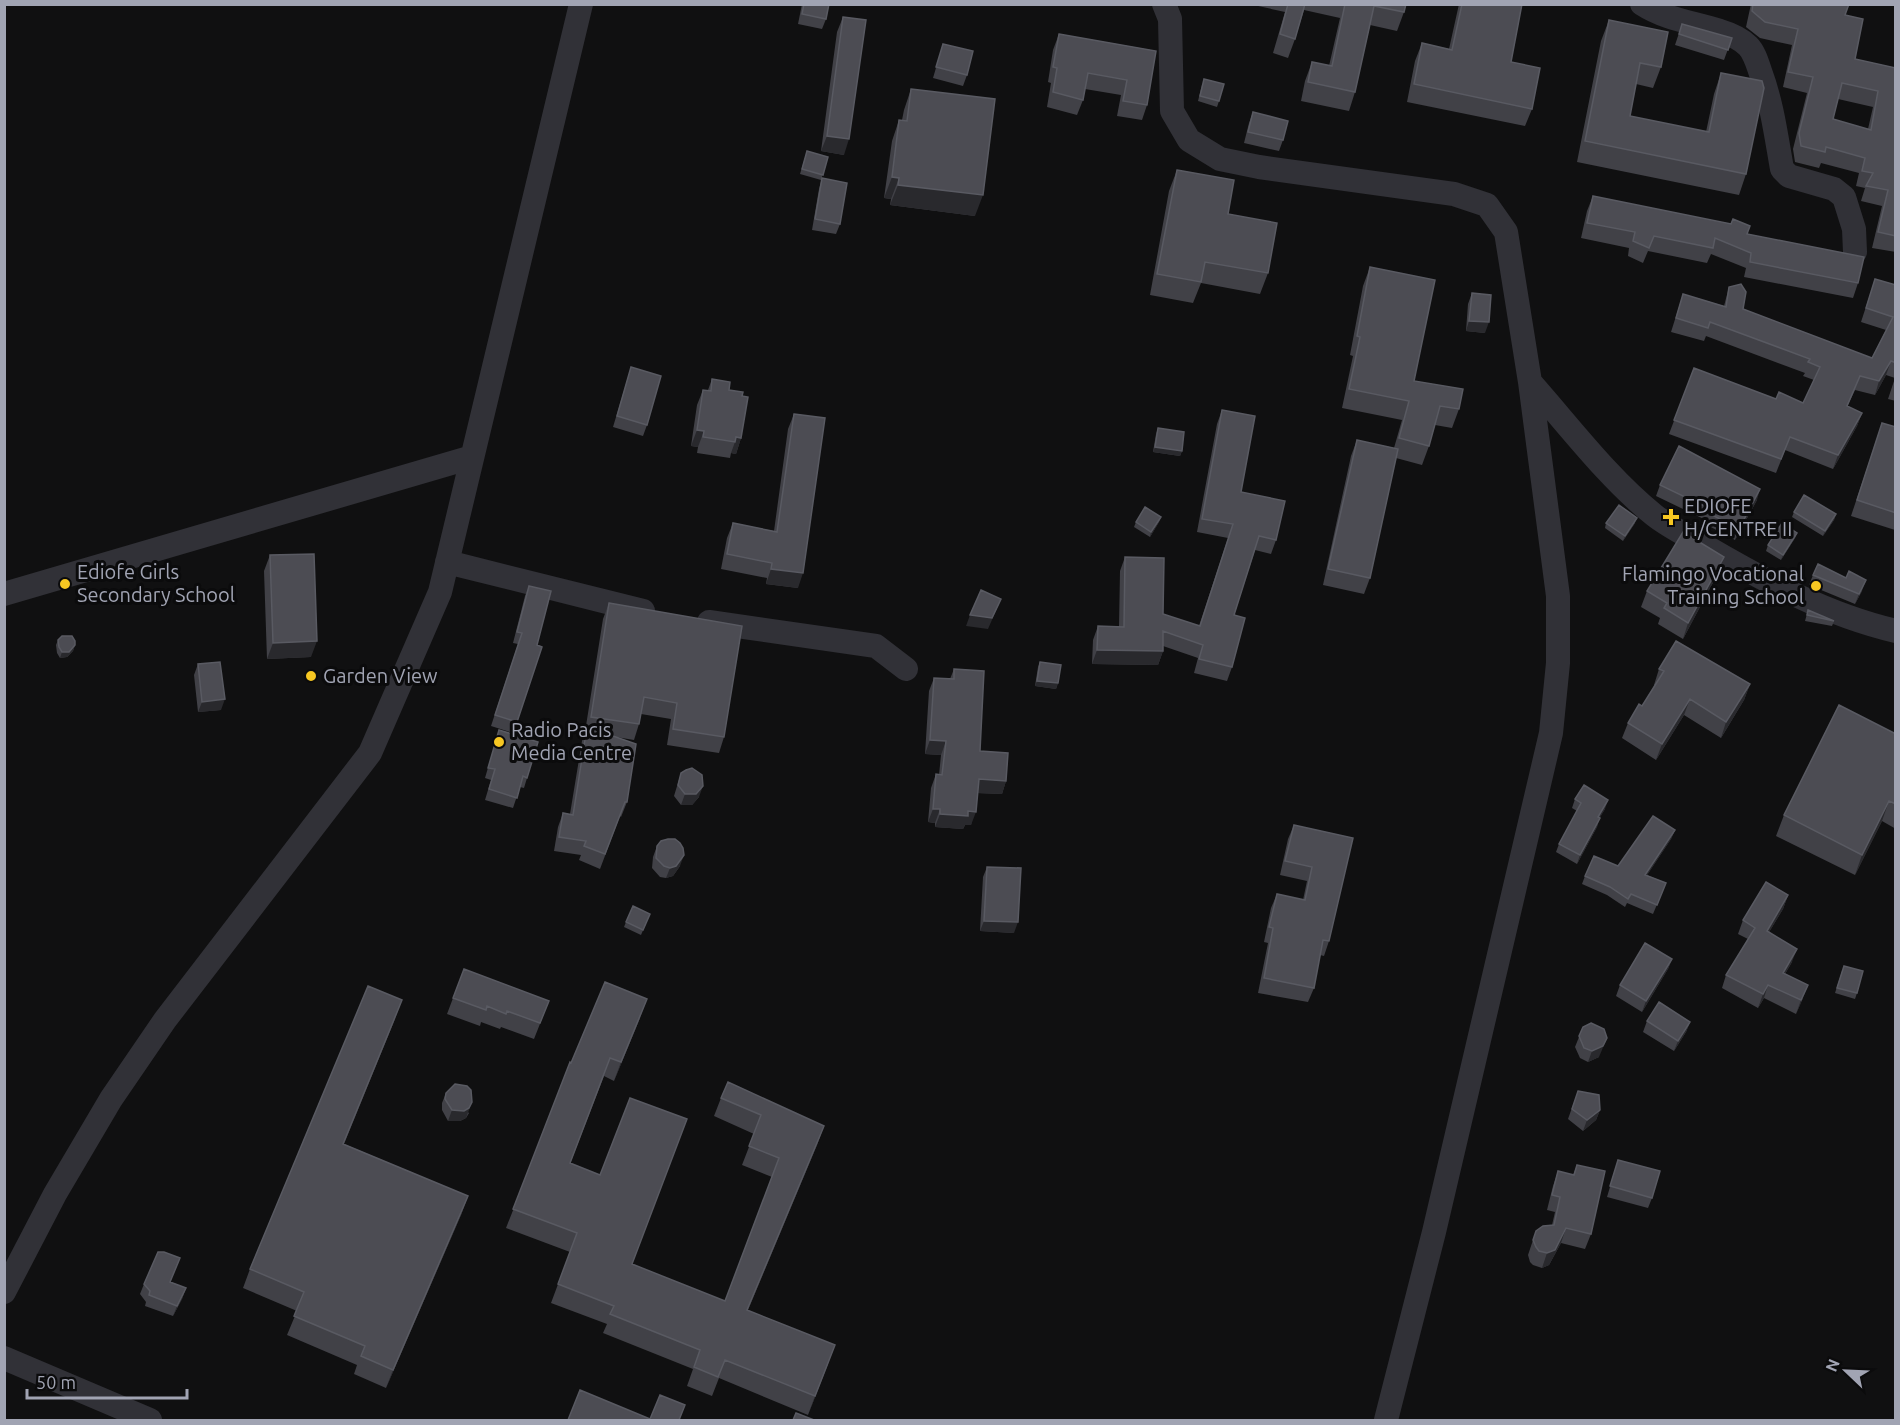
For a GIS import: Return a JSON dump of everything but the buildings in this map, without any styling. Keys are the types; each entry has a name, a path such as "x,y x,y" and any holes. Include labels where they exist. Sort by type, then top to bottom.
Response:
{"street":[{"path":"4,1292 55,1194 111,1100 151,1040 370,753 440,592 581,4"},
{"path":"1164,4 1170,19 1172,111 1189,140 1220,159 1259,167 1454,194 1487,205 1506,232 1530,382 1558,596 1558,663 1551,733 1434,1232 1386,1420"},
{"path":"1642,4 1659,15 1723,31 1749,47 1770,98 1782,169 1789,176 1834,189 1844,197 1854,229 1855,252"},
{"path":"1530,382 1627,491 1656,516 1732,562 1816,605 1866,624 1896,631"},
{"path":"4,594 472,457"},
{"path":"447,562 680,618 876,646 906,669"},
{"path":"4,1359 150,1420"}],"place":[{"name":"EDIOFE H/CENTRE II","path":"1671,517"},
{"name":"Ediofe Girls Secondary School","path":"65,584"},
{"name":"Flamingo Vocational Training School","path":"1816,586"},
{"name":"Garden View","path":"311,676"},
{"name":"Radio Pacis Media Centre","path":"499,742"}]}
